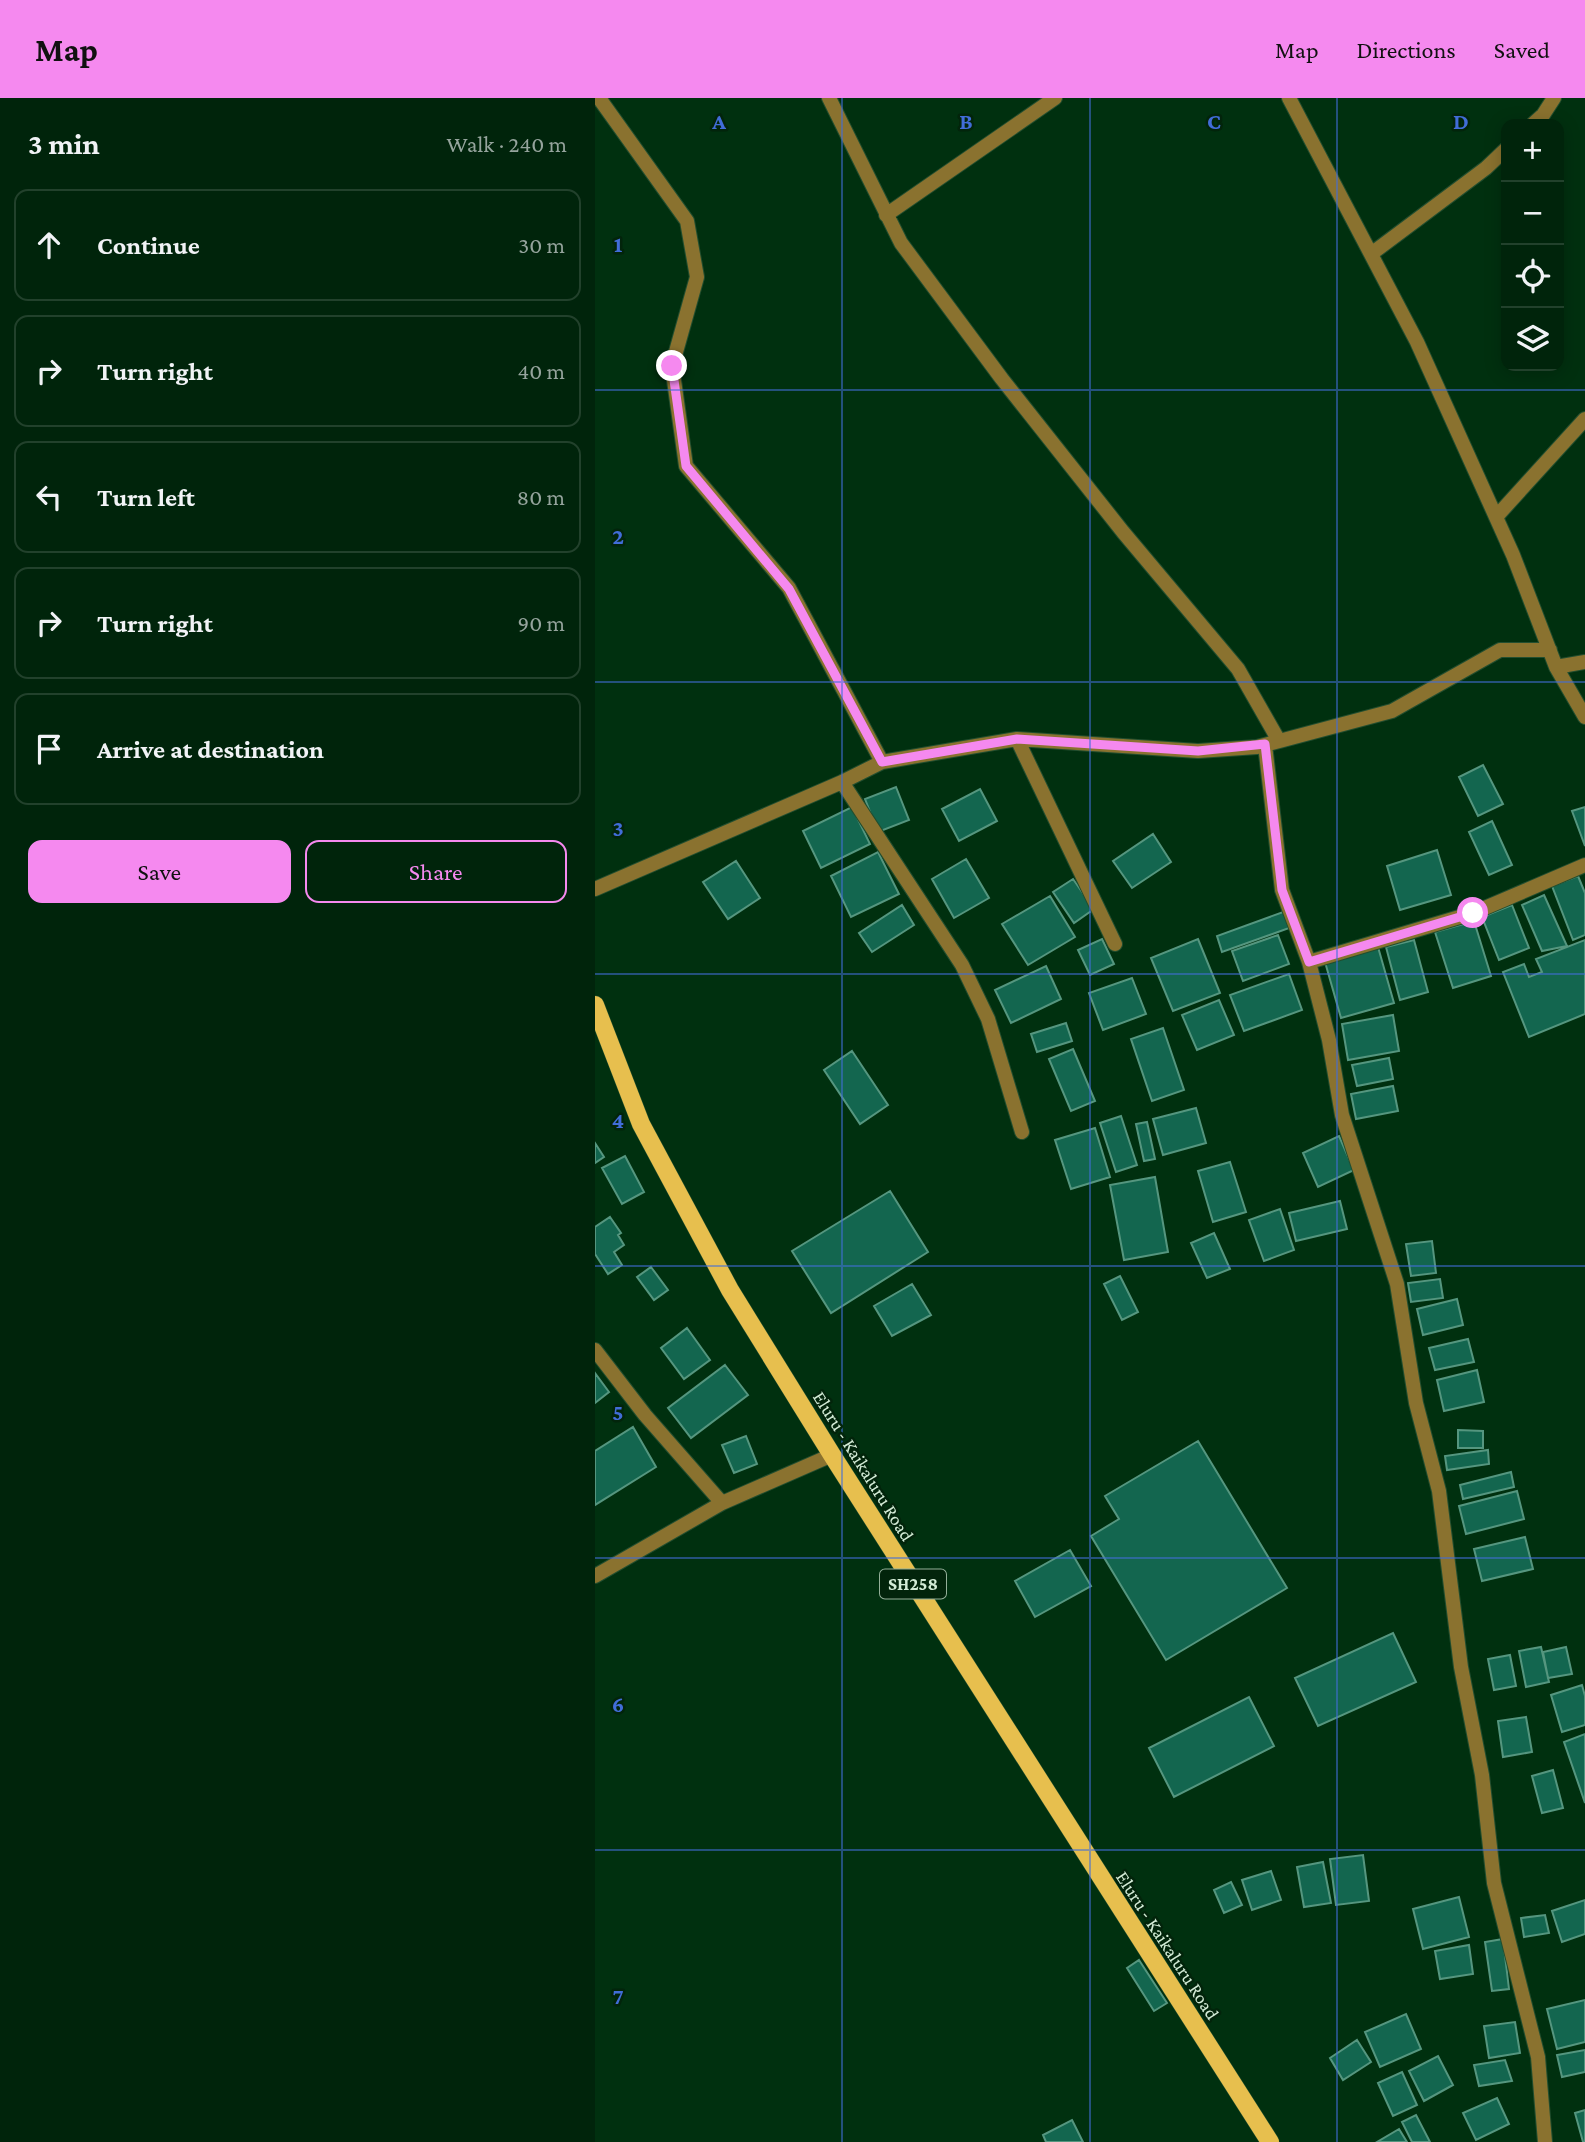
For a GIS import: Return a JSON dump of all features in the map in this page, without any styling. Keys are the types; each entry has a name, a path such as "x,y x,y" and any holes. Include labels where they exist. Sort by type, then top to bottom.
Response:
{"main road":[{"name":"Eluru - Kaikaluru Road","path":"595,1005 641,1124 730,1290 832,1455 1270,2142"}],"street":[{"path":"599,98 687,221 697,277 672,366 686,466 789,589 882,762"},
{"path":"829,98 901,243 1002,379 1123,532 1238,669 1272,743 1282,890 1309,962 1329,1040 1342,1115 1397,1284 1416,1403 1439,1491 1461,1667 1482,1775 1494,1883 1538,2057 1545,2142"},
{"path":"886,215 1055,98"},
{"path":"1289,98 1417,342 1513,555 1556,667 1585,717"},
{"path":"1539,119 1554,98"},
{"path":"1371,254 1486,168 1501,154"},
{"path":"1496,517 1585,419"},
{"path":"595,890 882,762 1017,739 1198,751 1272,743 1392,711 1500,650 1550,649"},
{"path":"1556,667 1585,662"},
{"path":"1017,739 1115,944"},
{"path":"842,782 962,965 988,1019 1022,1132"},
{"path":"1309,962 1473,913 1585,865"},
{"path":"595,1350 645,1415 722,1503"},
{"path":"595,1576 722,1503 832,1455"}],"building":[{"path":"1483,765 1503,804 1478,816 1459,777"},
{"path":"896,787 909,820 878,832 865,799"},
{"path":"980,789 997,821 959,841 942,809"},
{"path":"852,807 870,844 821,868 803,831"},
{"path":"1585,807 1585,846 1572,811"},
{"path":"1492,821 1512,865 1489,875 1469,832"},
{"path":"1153,834 1171,862 1132,888 1113,861"},
{"path":"1437,850 1451,895 1400,910 1387,866"},
{"path":"878,852 899,894 851,917 831,876"},
{"path":"966,859 989,898 954,918 932,879"},
{"path":"736,861 760,898 728,919 703,882"},
{"path":"1578,876 1585,893 1585,935 1573,940 1552,886"},
{"path":"1073,879 1094,909 1074,923 1053,892"},
{"path":"1544,895 1567,946 1542,951 1522,905"},
{"path":"1050,896 1075,937 1028,965 1002,924"},
{"path":"902,905 914,925 872,952 859,933"},
{"path":"1512,905 1529,948 1499,960 1482,917"},
{"path":"1286,911 1292,927 1222,952 1217,936"},
{"path":"1474,921 1491,976 1453,988 1435,932"},
{"path":"1278,935 1289,964 1243,981 1232,951"},
{"path":"1102,939 1114,964 1090,975 1078,950"},
{"path":"1198,939 1220,993 1173,1011 1151,958"},
{"path":"1414,940 1428,992 1400,1000 1386,947"},
{"path":"1585,940 1585,1014 1529,1037 1503,972 1524,964 1529,977 1542,972 1536,959"},
{"path":"1378,947 1394,1003 1341,1018 1325,962"},
{"path":"1046,966 1061,999 1011,1023 995,990"},
{"path":"1289,974 1302,1010 1244,1031 1230,995"},
{"path":"1132,978 1146,1014 1103,1030 1089,993"},
{"path":"1219,1000 1234,1035 1197,1050 1182,1015"},
{"path":"1393,1015 1399,1051 1348,1060 1342,1024"},
{"path":"1066,1023 1072,1041 1037,1052 1031,1034"},
{"path":"1163,1028 1184,1090 1152,1101 1131,1039"},
{"path":"1073,1049 1095,1101 1071,1111 1049,1059"},
{"path":"852,1051 888,1105 860,1124 824,1070"},
{"path":"1389,1058 1393,1079 1357,1086 1352,1065"},
{"path":"1393,1086 1398,1111 1356,1119 1351,1094"},
{"path":"1196,1108 1206,1143 1163,1155 1153,1119"},
{"path":"1121,1116 1137,1165 1116,1172 1100,1123"},
{"path":"1147,1122 1155,1159 1144,1161 1136,1124"},
{"path":"1095,1128 1110,1177 1071,1189 1055,1140"},
{"path":"1339,1136 1354,1170 1318,1187 1303,1153"},
{"path":"595,1143 604,1157 595,1163"},
{"path":"625,1156 644,1192 622,1204 602,1168"},
{"path":"1230,1162 1246,1212 1213,1222 1198,1171"},
{"path":"1155,1177 1168,1252 1124,1260 1110,1185"},
{"path":"890,1191 928,1252 831,1313 792,1251"},
{"path":"1340,1201 1347,1229 1296,1241 1289,1213"},
{"path":"1280,1209 1294,1250 1264,1261 1249,1220"},
{"path":"610,1217 621,1233 618,1235 624,1245 614,1252 622,1265 608,1274 595,1254 595,1227"},
{"path":"1214,1233 1230,1269 1207,1278 1191,1243"},
{"path":"1432,1241 1436,1273 1411,1276 1406,1244"},
{"path":"651,1267 668,1290 654,1300 637,1277"},
{"path":"1120,1276 1138,1312 1122,1320 1104,1284"},
{"path":"1440,1279 1443,1298 1411,1302 1408,1283"},
{"path":"912,1284 931,1315 892,1336 874,1306"},
{"path":"1457,1299 1463,1325 1423,1335 1417,1309"},
{"path":"687,1328 710,1360 684,1379 661,1348"},
{"path":"1468,1339 1474,1362 1435,1370 1429,1348"},
{"path":"725,1365 748,1395 691,1438 668,1408"},
{"path":"1477,1370 1484,1402 1444,1411 1437,1380"},
{"path":"595,1373 609,1392 595,1403"},
{"path":"633,1427 656,1467 595,1505 595,1451"},
{"path":"1458,1430 1483,1431 1483,1448 1458,1448"},
{"path":"746,1436 757,1464 734,1473 722,1445"},
{"path":"1198,1441 1287,1588 1166,1660 1091,1536 1119,1519 1105,1496"},
{"path":"1488,1450 1489,1464 1447,1470 1445,1456"},
{"path":"1511,1472 1514,1487 1463,1499 1460,1485"},
{"path":"1517,1491 1524,1519 1466,1534 1459,1506"},
{"path":"1525,1537 1533,1569 1482,1581 1474,1549"},
{"path":"1070,1550 1091,1586 1035,1617 1015,1581"},
{"path":"1393,1633 1416,1682 1318,1726 1295,1678"},
{"path":"1541,1647 1549,1682 1526,1687 1519,1651"},
{"path":"1566,1647 1572,1674 1548,1678 1543,1652"},
{"path":"1510,1655 1516,1686 1494,1690 1488,1659"},
{"path":"1582,1685 1585,1696 1585,1725 1562,1732 1551,1695"},
{"path":"1249,1697 1274,1746 1174,1797 1149,1748"},
{"path":"1526,1717 1532,1752 1503,1757 1498,1721"},
{"path":"1585,1734 1585,1803 1564,1742"},
{"path":"1553,1770 1563,1808 1542,1813 1532,1776"},
{"path":"1363,1855 1369,1901 1336,1905 1330,1859"},
{"path":"1323,1862 1331,1903 1304,1907 1297,1867"},
{"path":"1271,1871 1281,1900 1252,1910 1242,1880"},
{"path":"1231,1882 1242,1905 1224,1913 1214,1890"},
{"path":"1459,1897 1469,1937 1423,1949 1413,1909"},
{"path":"1585,1900 1585,1934 1562,1942 1552,1911"},
{"path":"1545,1915 1549,1933 1524,1937 1521,1918"},
{"path":"1503,1939 1509,1989 1492,1991 1485,1942"},
{"path":"1469,1945 1473,1974 1440,1979 1435,1951"},
{"path":"1139,1960 1167,2003 1154,2011 1127,1968"},
{"path":"1585,2000 1585,2042 1557,2049 1547,2009"},
{"path":"1406,2014 1421,2049 1380,2067 1365,2032"},
{"path":"1515,2022 1520,2053 1489,2058 1484,2026"},
{"path":"1357,2040 1371,2062 1343,2080 1330,2058"},
{"path":"1585,2050 1585,2072 1562,2077 1557,2055"},
{"path":"1438,2056 1453,2085 1424,2101 1409,2071"},
{"path":"1505,2060 1512,2081 1479,2086 1474,2065"},
{"path":"1402,2072 1417,2105 1393,2116 1378,2083"},
{"path":"1497,2098 1509,2124 1476,2140 1463,2113"},
{"path":"1585,2110 1585,2142 1583,2142 1575,2113"},
{"path":"1416,2115 1430,2142 1412,2142 1402,2122"},
{"path":"1072,2120 1083,2142 1046,2142 1043,2135"},
{"path":"1399,2129 1407,2142 1377,2142"}],"route":[{"path":"672,366 686,466 789,589 882,762 1017,739 1198,751 1257,747 1265,744 1282,890 1309,962 1473,913"}]}
